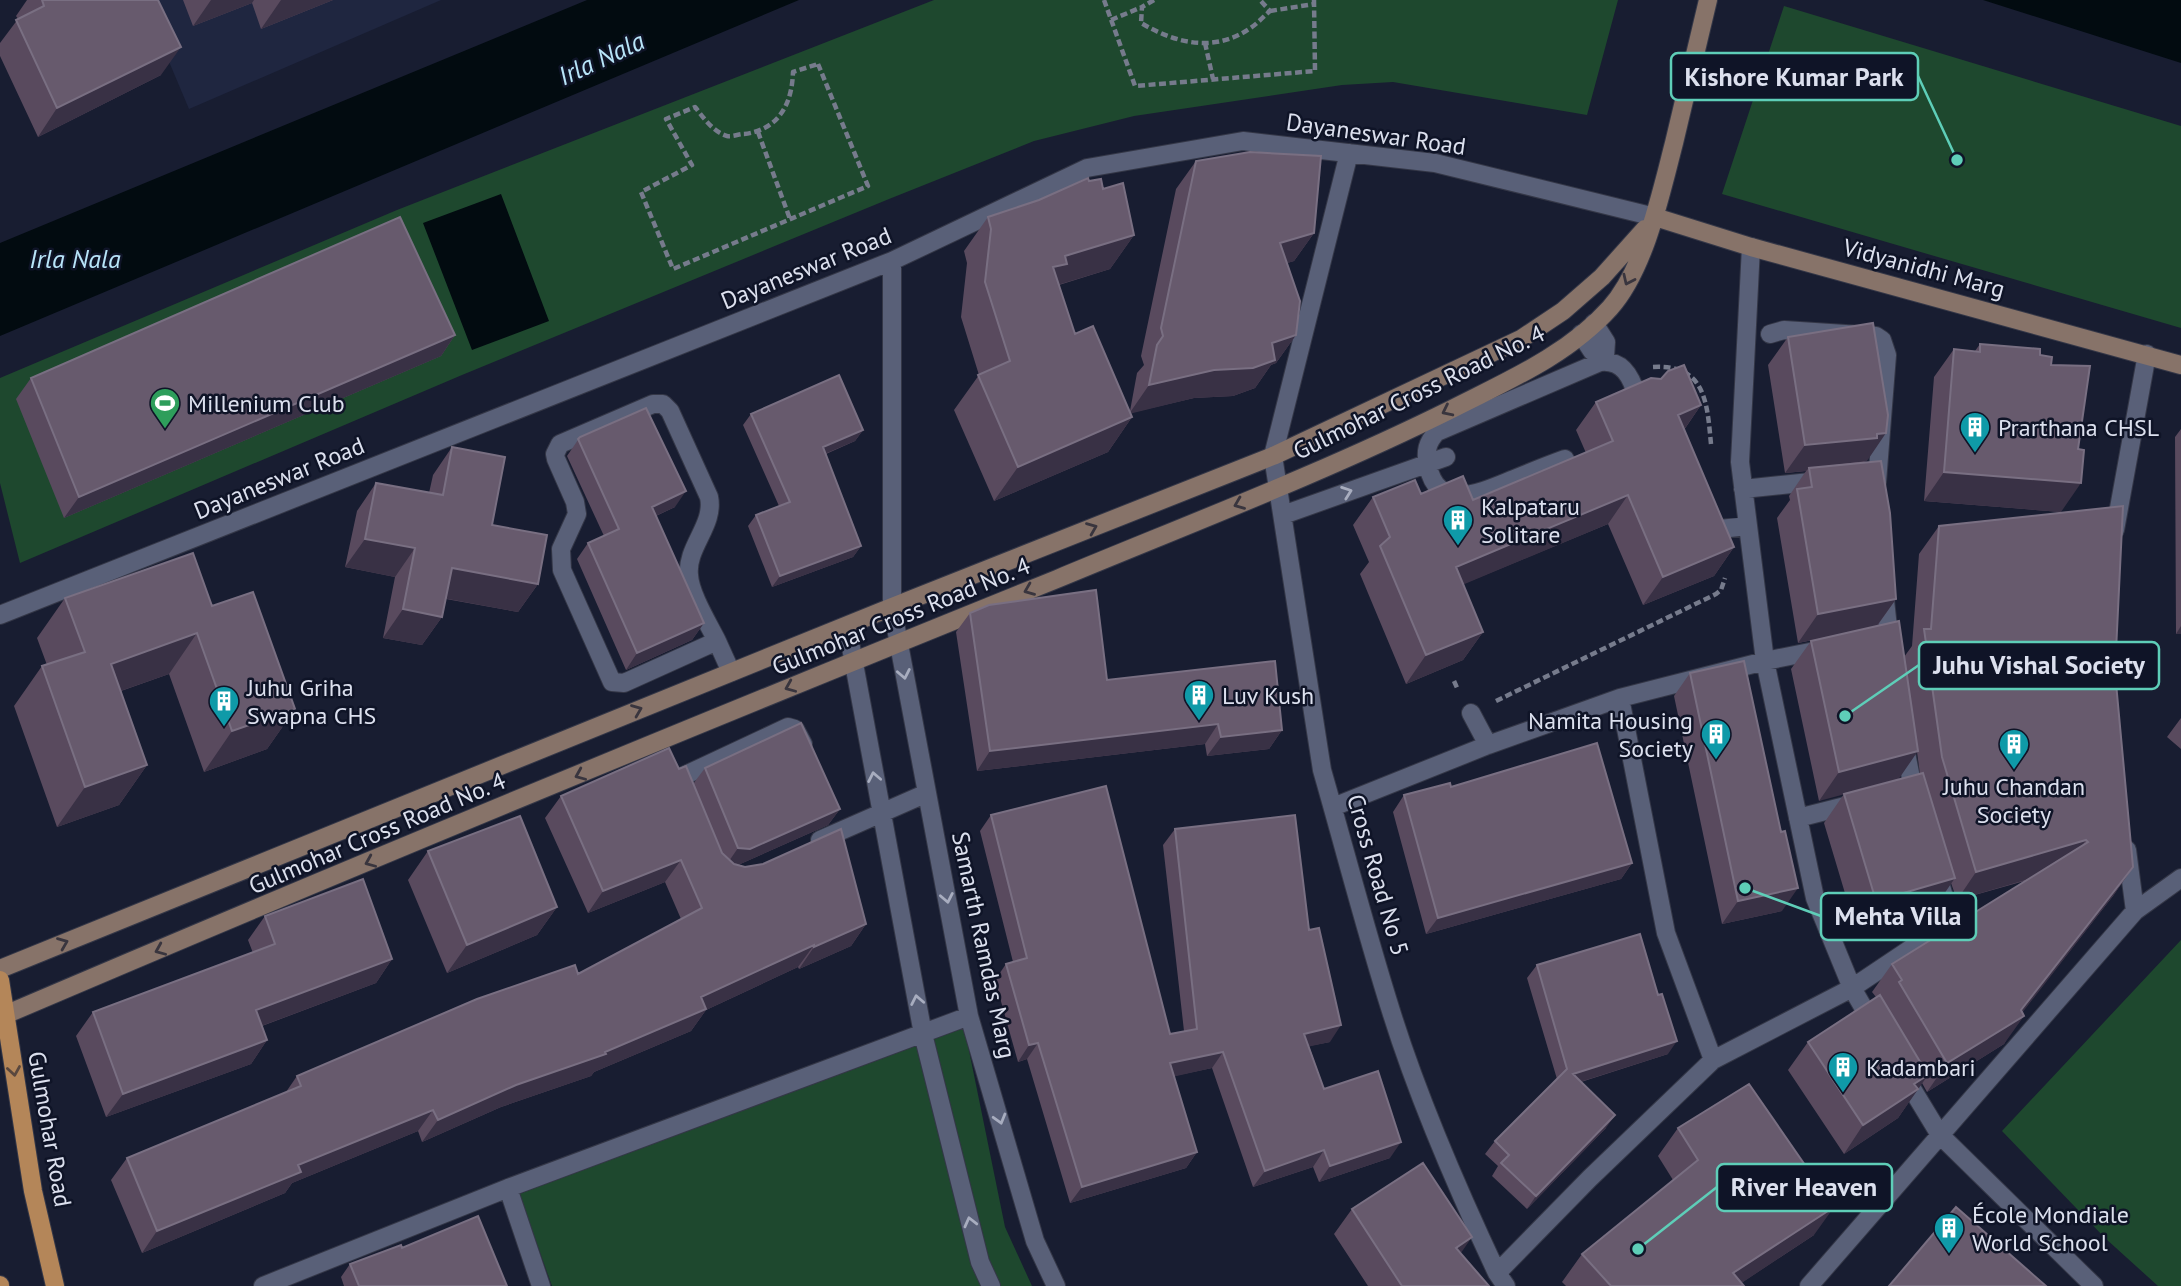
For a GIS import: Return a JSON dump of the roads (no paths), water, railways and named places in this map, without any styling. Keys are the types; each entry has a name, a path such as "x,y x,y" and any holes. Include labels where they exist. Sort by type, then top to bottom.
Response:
{"main road":[{"name":"Gulmohar Road","path":"0,980 3,1016 33,1191 55,1286"}],"street":[{"path":"1655,217 1708,0"},
{"name":"Dayaneswar Road","path":"0,615 892,261 1087,169 1243,141 1435,163 1655,217"},
{"path":"1273,456 1349,153"},
{"name":"Vidyanidhi Marg","path":"1655,217 1751,247 2181,365"},
{"name":"Gulmohar Cross Road No. 4","path":"3,1016 1385,442 1524,373 1558,352 1587,328 1624,289 1655,217"},
{"name":"Gulmohar Cross Road No. 4","path":"0,969 892,607 1273,456 1521,339 1563,311 1602,277 1655,217"},
{"path":"1751,247 1740,462 1765,661 1815,898 1852,988 1940,1135 2094,1286"},
{"name":"Samarth Ramdas Marg","path":"892,261 892,607 970,1016 1035,1241 1056,1286"},
{"path":"1587,328 1606,344 1612,362 1632,378 1637,397"},
{"path":"1770,334 1784,330 1875,336 1882,340 1886,355 1872,485"},
{"path":"2113,546 2147,354"},
{"path":"1565,458 1477,494 1464,496 1449,495 1440,489 1430,475 1426,449 1437,432 1600,362 1612,362"},
{"path":"716,641 624,683 612,682 561,564 561,549 578,513 556,459 555,454 560,444 653,404 663,404 670,411 709,496 712,509 688,573 690,584 731,673"},
{"name":"Cross Road No 5","path":"1273,456 1322,770 1391,1013 1451,1173 1502,1280"},
{"path":"1283,515 1446,457"},
{"path":"1744,494 1836,485"},
{"path":"1720,529 1748,526"},
{"path":"1884,576 1882,637 1893,663"},
{"path":"847,626 923,1034 980,1262 991,1286"},
{"path":"1333,807 1488,745 1620,698 1765,661 1836,647"},
{"path":"1620,698 1666,933 1713,1060"},
{"path":"1471,713 1488,745"},
{"path":"663,740 681,784 790,727 798,731 809,756"},
{"path":"1902,729 1905,790 1922,820"},
{"path":"806,847 840,824 881,813 927,793"},
{"path":"1798,818 1874,798"},
{"path":"2124,832 2135,911"},
{"path":"1502,1280 1590,1178 1713,1060 1852,988 1949,922 1950,913 1934,860"},
{"path":"1810,1286 2135,911 2181,878"},
{"path":"263,1286 508,1188 970,1016"},
{"path":"508,1188 541,1286"}],"water":[{"name":"Irla Nala","path":"587,0 799,0 0,336 0,243"},
{"path":"1983,0 2181,0 2181,63"},
{"path":"501,194 549,321 472,350 423,223"}],"place":[{"name":"Kishore Kumar Park","path":"1957,160"},
{"name":"Millenium Club","path":"165,430"},
{"name":"Prarthana CHSL","path":"1975,454"},
{"name":"Kalpataru Solitare","path":"1458,547"},
{"name":"Juhu Vishal Society","path":"1845,716"},
{"name":"Luv Kush","path":"1199,722"},
{"name":"Juhu Griha Swapna CHS","path":"224,728"},
{"name":"Namita Housing Society","path":"1716,761"},
{"name":"Juhu Chandan Society","path":"2014,771"},
{"name":"Mehta Villa","path":"1745,888"},
{"name":"Kadambari","path":"1843,1094"},
{"name":"River Heaven","path":"1638,1249"},
{"name":"École Mondiale World School","path":"1949,1255"}]}
